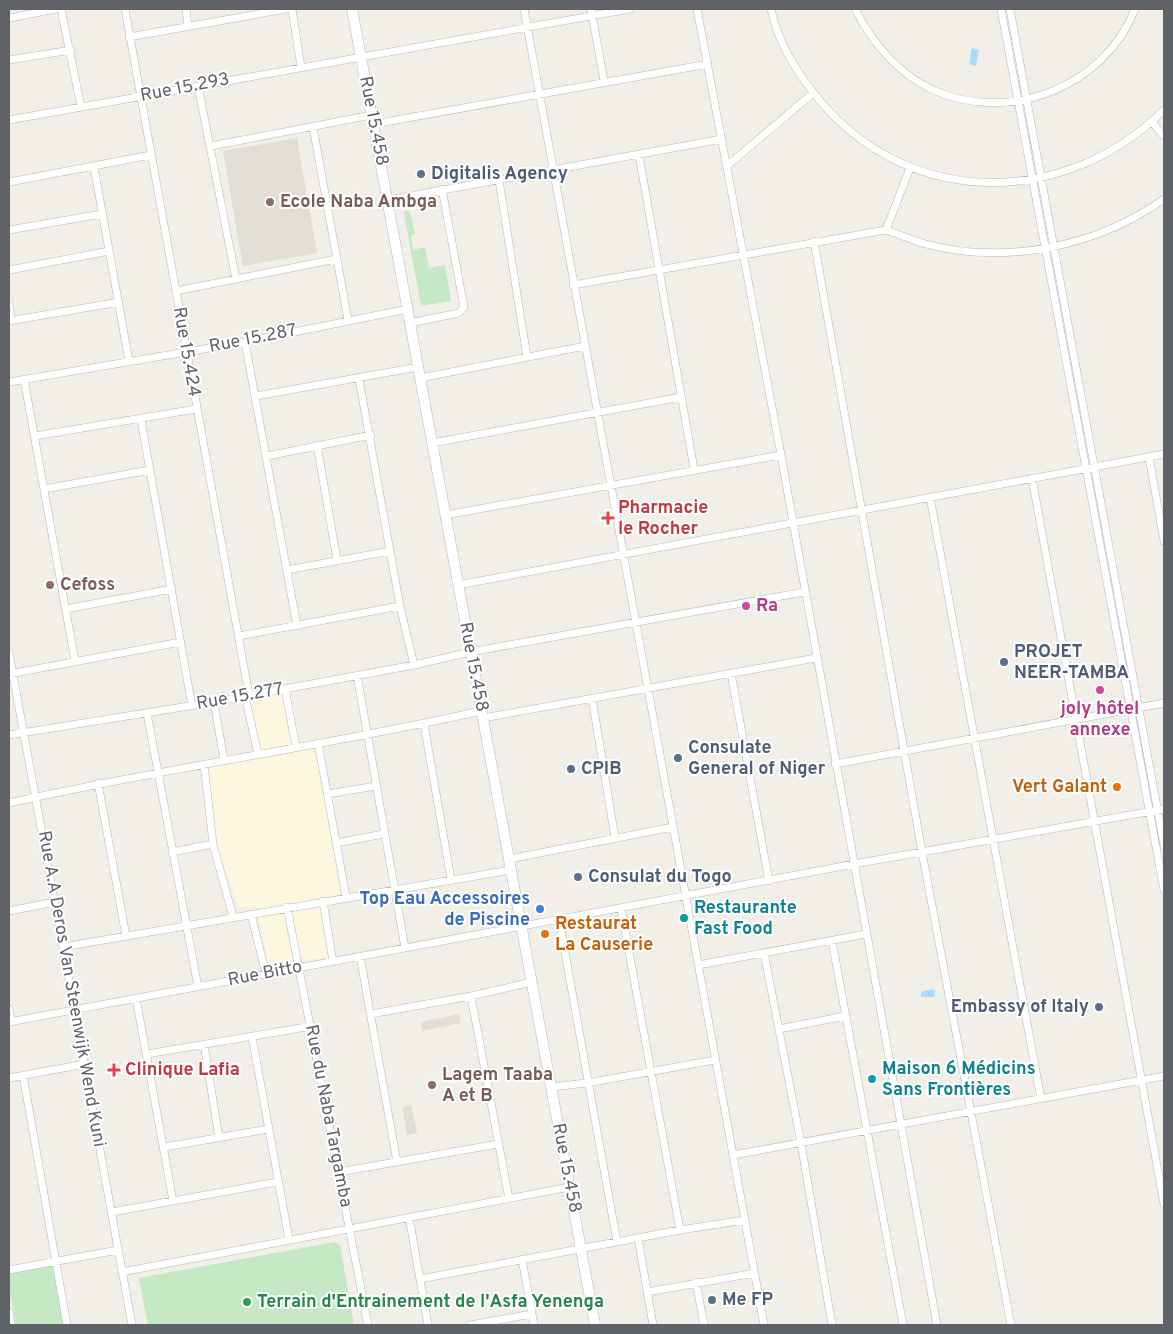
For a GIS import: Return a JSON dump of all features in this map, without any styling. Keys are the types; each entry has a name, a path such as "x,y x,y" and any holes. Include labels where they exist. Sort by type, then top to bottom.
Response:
{"main road":[{"name":"Rue 15.458","path":"352,9 595,1325"}],"street":[{"path":"9,18 56,9"},
{"path":"61,9 81,107"},
{"name":"Rue 15.424","path":"125,9 196,409 239,636 258,754"},
{"path":"186,9 188,27"},
{"path":"129,37 286,9"},
{"path":"292,9 301,67"},
{"path":"524,9 764,1325"},
{"name":"Rue 15.293","path":"9,120 527,27 592,12 630,9"},
{"path":"697,9 781,455 791,522 937,1325"},
{"path":"771,9 783,43 797,70 813,93 854,134 910,168 962,180 993,183 1042,179 1091,162 1152,122 1164,110"},
{"path":"855,9 867,32 888,57 910,76 932,89 958,99 982,103 1027,100 1075,81 1098,64 1117,44 1135,9"},
{"path":"1001,9 1164,890"},
{"path":"1010,9 1139,708 1161,810 1164,845"},
{"path":"592,12 604,81"},
{"path":"9,60 70,50"},
{"path":"211,146 313,127 373,120 539,94 708,64"},
{"path":"198,86 236,279"},
{"path":"727,166 813,93"},
{"path":"1152,122 1164,136"},
{"path":"313,127 348,320"},
{"path":"388,200 722,139"},
{"path":"639,155 694,469"},
{"path":"9,182 151,156"},
{"path":"94,167 129,361"},
{"path":"886,230 910,168"},
{"path":"498,180 527,357"},
{"path":"410,322 459,313 464,307 442,189"},
{"path":"573,285 814,241 886,230 923,243 983,252 1045,249 1097,235 1148,211 1164,199"},
{"path":"9,230 102,214"},
{"path":"814,241 922,852 1011,1325"},
{"path":"9,270 109,251"},
{"path":"176,291 336,259"},
{"path":"9,305 10,321 119,302"},
{"name":"Rue 15.287","path":"9,382 245,342 408,309"},
{"path":"1060,328 1069,327"},
{"path":"245,342 297,626"},
{"path":"420,378 585,346"},
{"path":"256,396 418,367"},
{"path":"1068,374 1077,372"},
{"path":"24,379 75,661"},
{"path":"359,379 400,606 414,664"},
{"path":"432,443 681,397"},
{"path":"35,436 141,420 196,409"},
{"path":"141,420 192,706"},
{"path":"267,456 370,435"},
{"path":"317,445 337,560"},
{"path":"458,585 1164,454"},
{"path":"445,515 611,486 694,469 781,455"},
{"path":"1149,456 1164,541"},
{"path":"44,488 150,470"},
{"path":"1032,478 1164,1204"},
{"path":"930,497 1041,1099"},
{"path":"287,570 390,550"},
{"path":"66,609 172,589"},
{"name":"Rue 15.277","path":"9,735 192,706 470,652 804,592"},
{"path":"239,636 400,606"},
{"path":"11,673 181,642"},
{"name":"Rue A.A Deros Van Steenwijk Wend Kuni","path":"9,653 11,673 24,732 132,1325"},
{"path":"9,803 98,783 366,734 592,698 816,658"},
{"path":"731,673 769,881"},
{"path":"357,675 405,948"},
{"path":"285,689 296,747"},
{"path":"592,698 615,838"},
{"path":"214,702 224,760"},
{"path":"836,764 1164,703"},
{"path":"147,713 198,987"},
{"path":"424,724 451,879"},
{"path":"318,743 346,897"},
{"path":"204,764 213,844 233,917"},
{"path":"98,783 126,936"},
{"path":"327,794 376,786"},
{"name":"Rue Bitto","path":"10,1022 686,897 854,864 1161,810"},
{"path":"509,859 673,827"},
{"path":"336,843 384,834"},
{"path":"172,852 213,844"},
{"path":"63,947 511,870"},
{"path":"323,901 333,962"},
{"path":"9,911 55,902"},
{"name":"Rue du Naba Targamba","path":"287,907 312,1026 368,1325"},
{"path":"621,908 680,1230"},
{"path":"251,914 266,974"},
{"path":"559,919 617,1242"},
{"path":"698,965 866,934"},
{"path":"832,941 903,1325"},
{"path":"764,953 801,1143 832,1325"},
{"path":"360,956 397,1162"},
{"path":"371,1014 471,996 532,982"},
{"path":"471,996 509,1199"},
{"path":"136,998 165,1148 173,1201"},
{"path":"9,1008 10,1022"},
{"path":"779,1029 845,1016"},
{"path":"147,1054 312,1026"},
{"path":"252,1037 277,1182 289,1239"},
{"path":"204,1044 219,1138"},
{"path":"551,1087 587,1083 715,1060"},
{"path":"9,1078 85,1064"},
{"path":"24,1075 67,1325"},
{"path":"733,1155 1164,1076"},
{"path":"165,1148 268,1128"},
{"path":"339,1172 498,1144"},
{"path":"112,1212 277,1182"},
{"path":"122,1272 349,1227 570,1187"},
{"path":"409,1216 428,1325"},
{"path":"420,1279 680,1230 745,1220"},
{"path":"638,1238 653,1325"},
{"path":"9,1270 118,1250"},
{"path":"522,1259 534,1325"},
{"path":"647,1292 755,1273"},
{"path":"696,1282 704,1325"},
{"path":"9,1312 10,1323"},
{"path":"470,1325 532,1314"}],"shaded area":[{"name":"Ecole Naba Ambga","path":"297,138 317,253 243,266 223,151"},
{"path":"290,691 301,751 316,749 344,894 320,898 330,957 268,965 257,906 238,907 217,845 207,768 261,758 250,699"},
{"path":"459,1014 461,1023 422,1031 421,1022"},
{"path":"411,1105 417,1133 407,1135 402,1107"}],"green space":[{"path":"404,212 410,212 415,234 411,236 413,250 425,247 429,268 445,265 451,301 421,306"},
{"name":"Terrain d'Entrainement de l'Asfa Yenenga","path":"335,1242 340,1245 354,1325 148,1325 139,1278"},
{"path":"54,1264 66,1325 16,1325 9,1288 9,1272"}],"water":[{"path":"972,48 979,50 976,66 969,64"},
{"path":"932,989 935,991 934,997 921,997 921,992"}],"place":[{"name":"Digitalis Agency","path":"421,174"},
{"name":"Ecole Naba Ambga","path":"270,202"},
{"name":"Pharmacie le Rocher","path":"608,518"},
{"name":"Cefoss","path":"50,585"},
{"name":"Ra","path":"746,606"},
{"name":"PROJET NEER-TAMBA","path":"1004,662"},
{"name":"joly hôtel annexe","path":"1100,690"},
{"name":"Consulate General of Niger","path":"678,758"},
{"name":"CPIB","path":"571,769"},
{"name":"Vert Galant","path":"1117,787"},
{"name":"Consulat du Togo","path":"578,877"},
{"name":"Top Eau Accessoires de Piscine","path":"540,909"},
{"name":"Restaurante Fast Food","path":"684,918"},
{"name":"Restaurat La Causerie","path":"545,934"},
{"name":"Embassy of Italy","path":"1099,1007"},
{"name":"Clinique Lafia","path":"114,1070"},
{"name":"Maison 6 Médicins Sans Frontières","path":"872,1079"},
{"name":"Lagem Taaba A et B","path":"432,1085"},
{"name":"Me FP","path":"712,1300"},
{"name":"Terrain d'Entrainement de l'Asfa Yenenga","path":"247,1302"}]}
